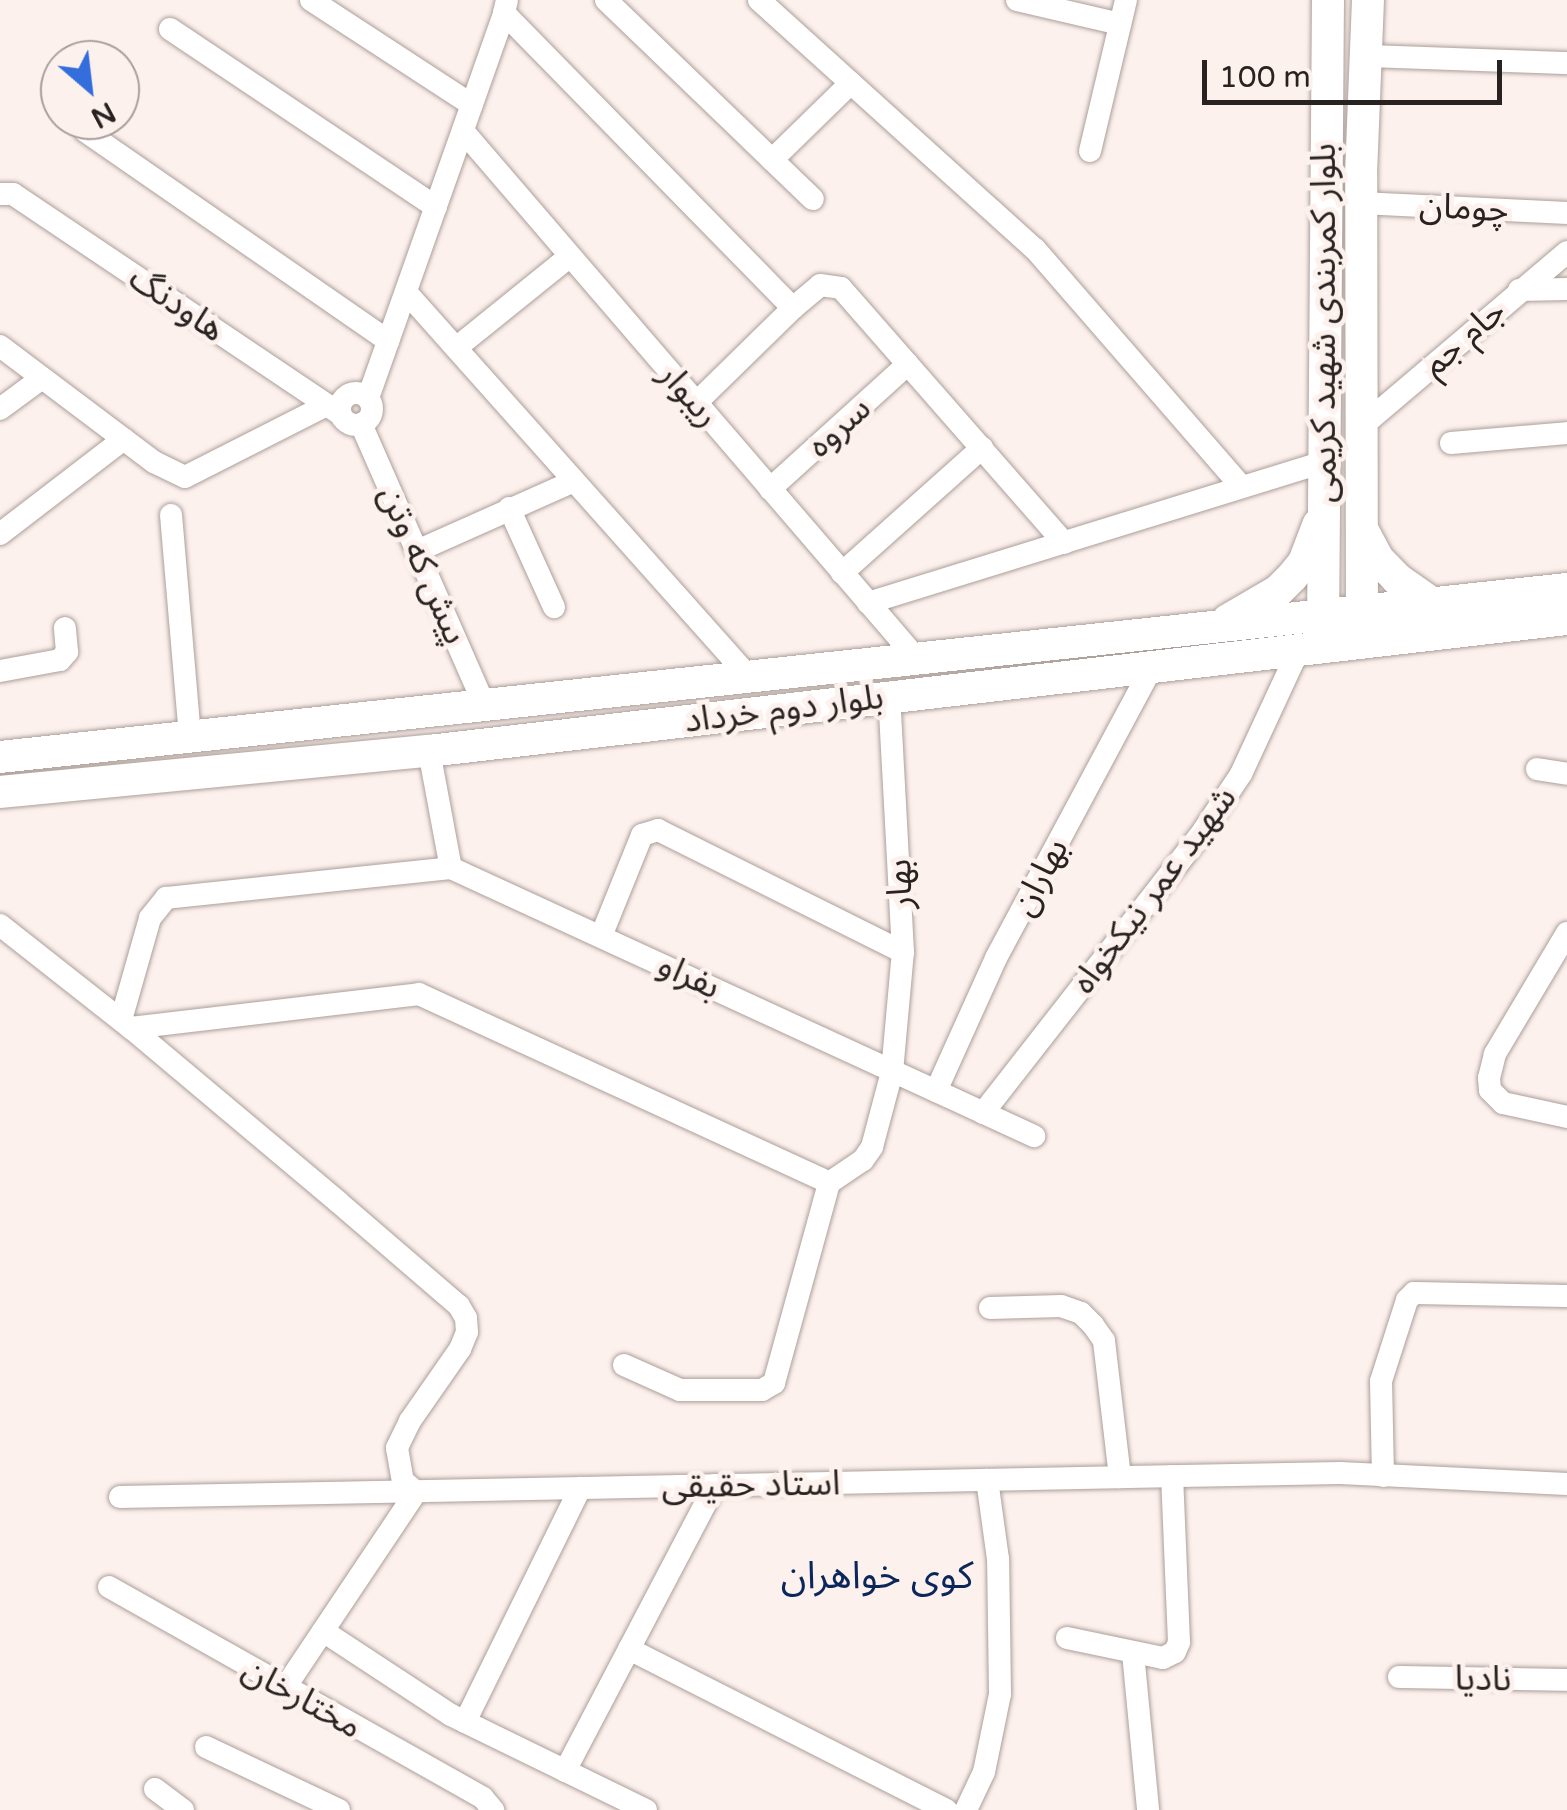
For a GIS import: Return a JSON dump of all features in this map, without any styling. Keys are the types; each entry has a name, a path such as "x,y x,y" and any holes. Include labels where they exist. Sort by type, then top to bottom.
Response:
{"street":[{"path":"311,0 472,105"},
{"path":"606,0 813,199"},
{"path":"759,0 1034,250 1242,488"},
{"path":"1017,0 1120,24"},
{"path":"1090,152 1126,0"},
{"name":"بلوار کمربندی شهید کریمی","path":"1315,637 1323,512 1328,0"},
{"name":"بلوار کمربندی شهید کریمی","path":"1362,627 1361,204 1368,0"},
{"path":"0,346 174,474 194,476 343,414 341,401 350,393 368,398 506,7 793,308"},
{"path":"170,29 436,207"},
{"path":"1366,56 1567,63"},
{"path":"772,160 852,82"},
{"name":"ریبوار","path":"462,131 917,659"},
{"path":"98,140 388,341"},
{"name":"هاودنگ","path":"7,194 343,414"},
{"name":"چومان","path":"1361,204 1567,213"},
{"name":"جام جم","path":"1362,426 1567,252"},
{"path":"456,348 570,256"},
{"path":"696,403 820,285 841,288 1064,542"},
{"path":"1519,290 1567,289"},
{"path":"406,292 749,677"},
{"name":"سروه","path":"770,489 908,364"},
{"path":"0,408 42,378"},
{"name":"پیش که وتن","path":"343,414 417,550 485,706"},
{"path":"1451,443 1567,433"},
{"path":"0,534 124,439"},
{"path":"842,573 982,448"},
{"path":"868,604 1324,462"},
{"path":"417,550 574,480"},
{"path":"510,508 554,607"},
{"path":"1214,627 1254,607 1292,577 1304,562 1323,512"},
{"path":"171,515 190,737"},
{"path":"1362,529 1378,560 1397,579 1434,604"},
{"name":"بلوار دوم خرداد","path":"0,792 429,751 1152,667 1362,627 1524,609 1567,589"},
{"name":"بلوار دوم خرداد","path":"1362,627 1434,604 1524,609 1567,619"},
{"name":"بلوار دوم خرداد","path":"0,757 1214,627 1315,637"},
{"path":"0,671 65,657 65,628"},
{"name":"شهید عمر نیکخواه","path":"983,1113 1199,837 1240,774 1315,637"},
{"name":"بهاران","path":"936,1092 996,958 1152,667"},
{"name":"بهار","path":"828,1182 863,1160 872,1147 892,1072 903,952 888,696"},
{"path":"126,1024 150,918 166,898 451,868 429,751"},
{"path":"1538,769 1567,774"},
{"path":"602,934 642,835 658,830 903,952"},
{"name":"بفراو","path":"451,868 602,934 1034,1136"},
{"path":"0,925 126,1024 459,1306 468,1332 410,1421 397,1448 402,1481 416,1492 285,1688"},
{"path":"1567,934 1495,1054 1489,1078 1496,1099 1567,1118"},
{"path":"126,1024 419,994 828,1182 774,1384 762,1390 680,1390 624,1365"},
{"path":"1383,1476 1381,1382 1408,1300 1414,1293 1567,1296"},
{"path":"990,1308 1061,1306 1081,1312 1093,1324 1104,1341 1120,1477"},
{"name":"استاد حقیقی","path":"120,1498 1340,1473 1567,1484"},
{"path":"1067,1638 1163,1658 1175,1652 1179,1642 1172,1476"},
{"path":"966,1810 984,1772 1000,1694 998,1559 987,1480"},
{"path":"565,1771 715,1486"},
{"path":"465,1722 580,1488"},
{"name":"مختارخان","path":"109,1587 483,1798 492,1810"},
{"path":"323,1631 465,1722 646,1810"},
{"path":"629,1649 947,1810"},
{"path":"1133,1653 1148,1810"},
{"name":"نادیا","path":"1399,1678 1567,1680"},
{"path":"206,1747 338,1810"},
{"path":"155,1788 183,1810"}],"district":[{"name":"کوی خواهران","path":"877,1577"}]}
